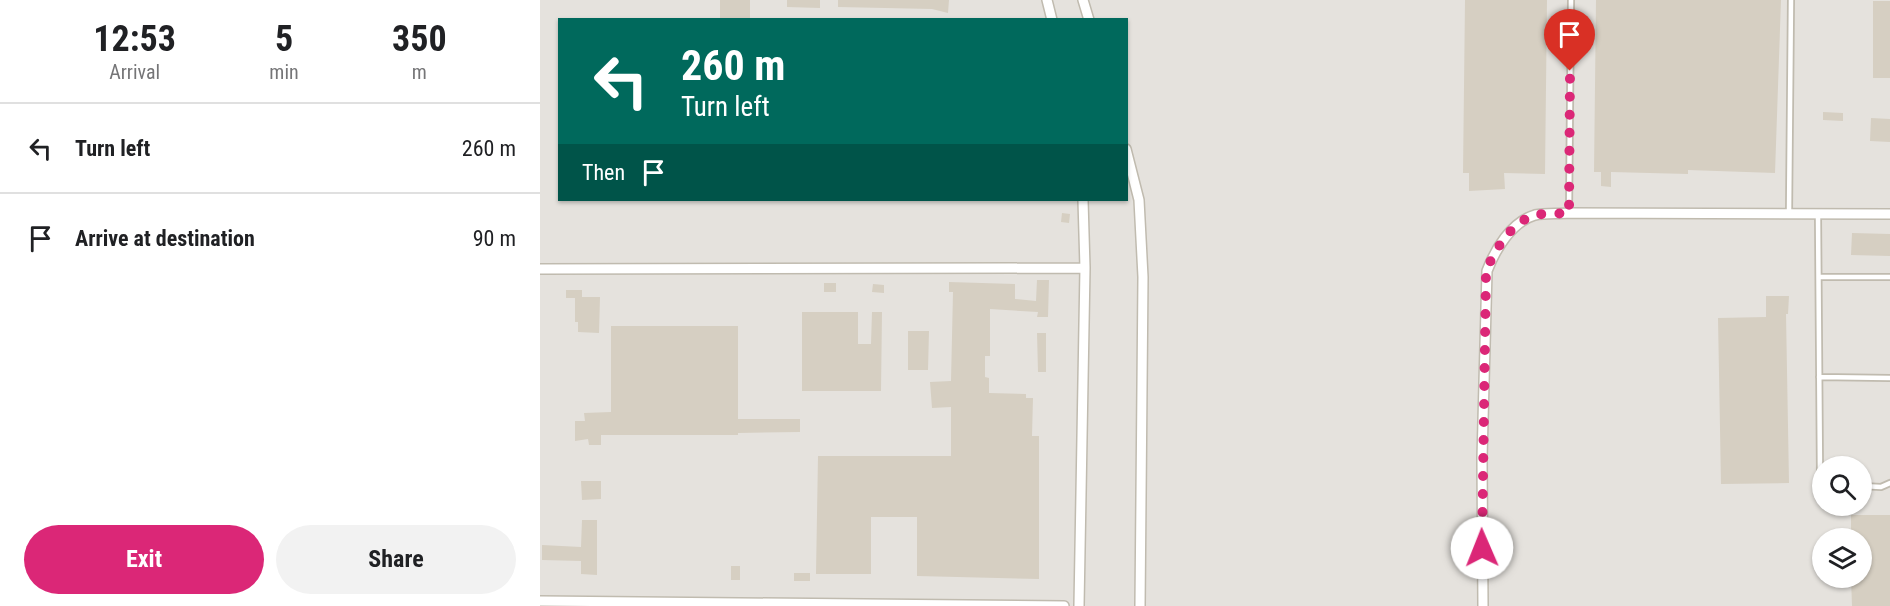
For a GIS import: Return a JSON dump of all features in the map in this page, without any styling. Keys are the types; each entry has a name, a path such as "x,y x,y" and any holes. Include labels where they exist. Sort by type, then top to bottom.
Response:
{"street":[{"path":"1047,0 1052,18"},
{"path":"1083,0 1088,18"},
{"path":"1128,157 1139,200 1143,277 1140,606"},
{"path":"1079,606 1085,268 1083,201"},
{"path":"1483,606 1482,458 1486,271 1497,247 1514,229 1534,215 1569,213 1890,214"},
{"path":"540,269 1085,268"},
{"path":"540,601 555,604 1064,606"}],"lane":[{"path":"1569,213 1571,0"},
{"path":"1789,215 1791,0"},
{"path":"1818,215 1820,456"},
{"path":"1819,277 1890,277"},
{"path":"1819,377 1890,378"},
{"path":"1872,487 1881,487 1890,483"}],"shaded area":[{"path":"540,0 1890,0 1890,606 540,606"}],"building":[{"path":"720,0 750,0 750,18 720,18"},
{"path":"787,0 820,0 820,8 787,7"},
{"path":"838,0 949,0 948,13 932,9 838,7"},
{"path":"1465,0 1547,0 1545,174 1504,173 1505,189 1469,191 1469,173 1463,173"},
{"path":"1596,0 1781,0 1775,173 1688,170 1688,174 1611,172 1611,187 1601,186 1601,172 1594,172"},
{"path":"1873,1 1890,1 1890,78 1873,78"},
{"path":"1823,112 1843,113 1843,121 1823,120"},
{"path":"1871,118 1890,119 1890,142 1870,141"},
{"path":"1062,213 1070,214 1069,223 1061,222"},
{"path":"1852,233 1890,234 1890,256 1851,255"},
{"path":"1037,280 1049,280 1048,317 1037,317 1038,312 990,309 990,356 985,356 985,377 989,378 989,393 1026,394 1026,398 1033,398 1032,436 1039,436 1039,579 917,576 917,517 871,517 871,574 816,574 818,456 951,456 951,407 932,408 930,382 951,381 953,292 949,292 949,282 1015,284 1015,299 1036,301"},
{"path":"824,283 836,283 836,292 824,292"},
{"path":"873,284 884,285 884,293 872,292"},
{"path":"566,290 582,290 582,297 600,297 599,333 578,332 578,322 575,322 575,298 566,298"},
{"path":"1766,296 1789,296 1788,314 1786,314 1789,483 1721,484 1718,318 1766,317"},
{"path":"802,312 858,312 858,344 871,344 872,312 882,312 881,391 802,391"},
{"path":"611,326 738,326 738,419 800,419 800,432 738,433 738,435 601,435 601,445 589,445 588,439 575,441 575,421 585,421 584,413 611,412"},
{"path":"908,331 929,331 928,370 908,370"},
{"path":"1037,333 1046,333 1046,372 1038,372"},
{"path":"581,481 601,481 601,499 582,500"},
{"path":"1890,515 1890,606 1852,606 1851,588 1872,588 1872,528 1851,528 1851,516"},
{"path":"582,520 597,520 597,575 581,574 581,561 542,560 542,545 581,547"},
{"path":"731,566 740,566 740,580 731,580"},
{"path":"794,573 810,573 810,581 794,581"}],"route":[{"path":"1482,548 1486,271 1497,247 1514,229 1534,215 1569,213 1570,71"}]}
